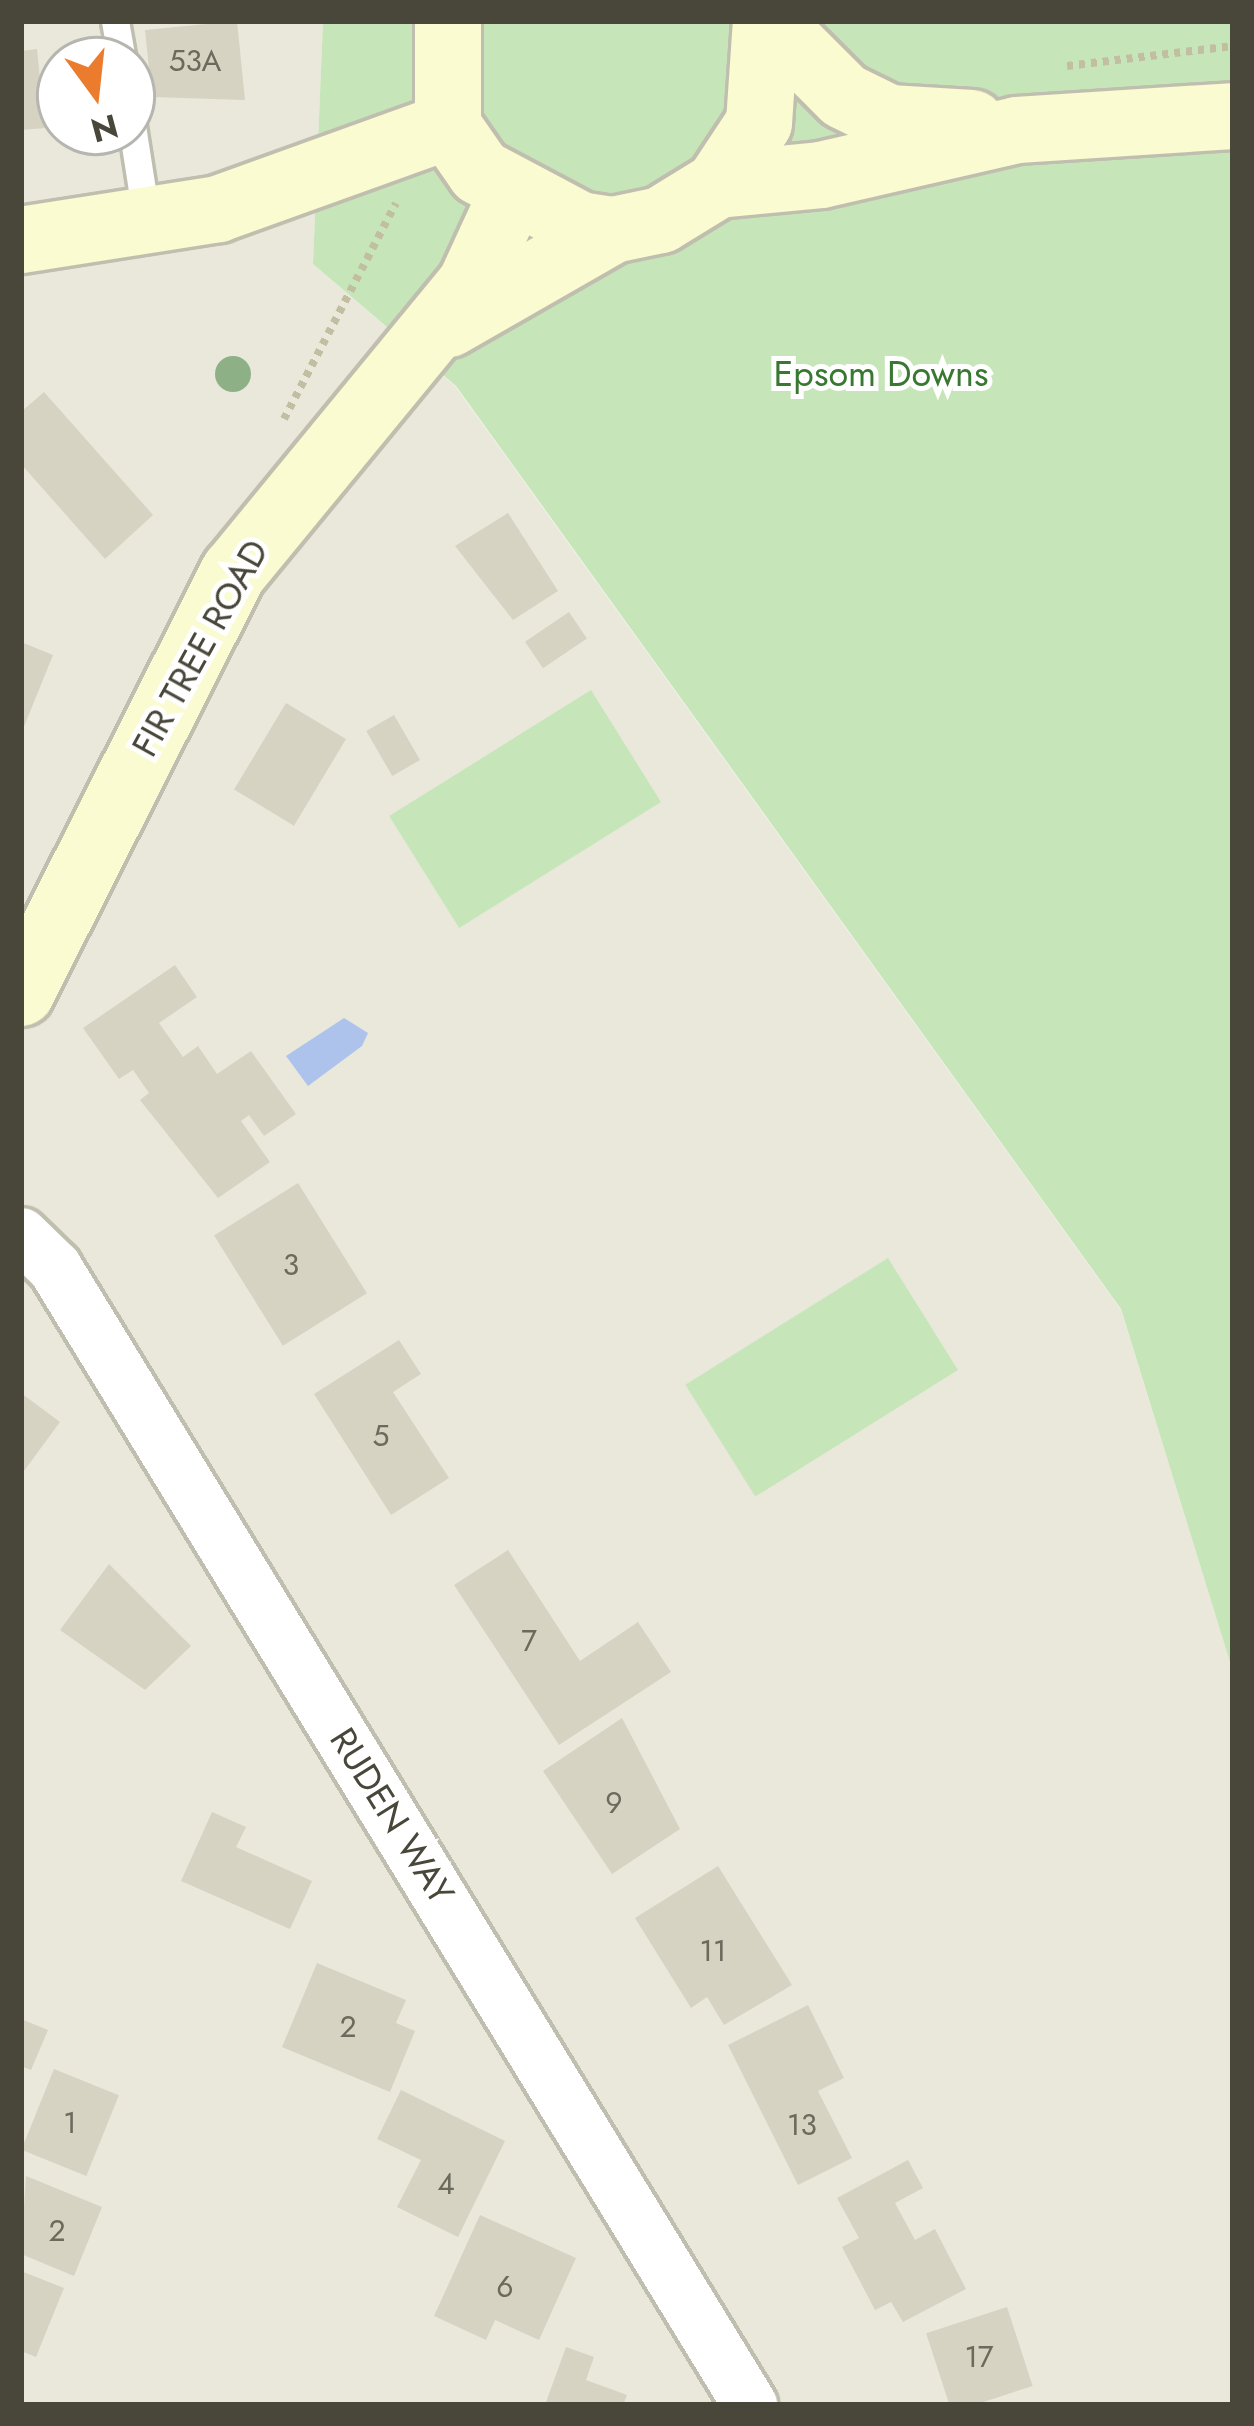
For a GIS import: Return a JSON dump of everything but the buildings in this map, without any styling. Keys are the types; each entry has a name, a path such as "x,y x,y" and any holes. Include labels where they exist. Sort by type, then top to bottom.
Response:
{"main road":[{"path":"428,135 448,21"},
{"path":"767,21 844,96 889,118 1017,130"},
{"path":"718,185 759,123 767,21"},
{"path":"718,185 1017,130 1233,116"},
{"path":"428,135 512,194 613,230"},
{"path":"21,240 147,222 275,193 428,135"},
{"name":"FIR TREE ROAD","path":"428,336 613,230 661,220 718,185"},
{"name":"FIR TREE ROAD","path":"21,993 234,572 310,466 428,336 497,244 512,194"}],"street":[{"name":"RUDEN WAY","path":"21,1235 55,1268 750,2405"}],"lane":[{"path":"137,156 147,222"}],"path":[{"path":"1055,68 1233,46"},
{"path":"278,431 428,135"}],"shaded area":[{"path":"21,21 323,21 313,264 455,386 1121,1310 1233,1672 1233,2405 21,2405"}],"green space":[{"name":"Epsom Downs","path":"323,21 1233,21 1233,1672 1121,1309 456,386 313,264"},
{"path":"591,690 661,802 459,928 389,816"},
{"path":"888,1258 958,1370 755,1497 685,1385"}],"water":[{"path":"344,1018 368,1033 362,1046 308,1086 286,1056"}]}
